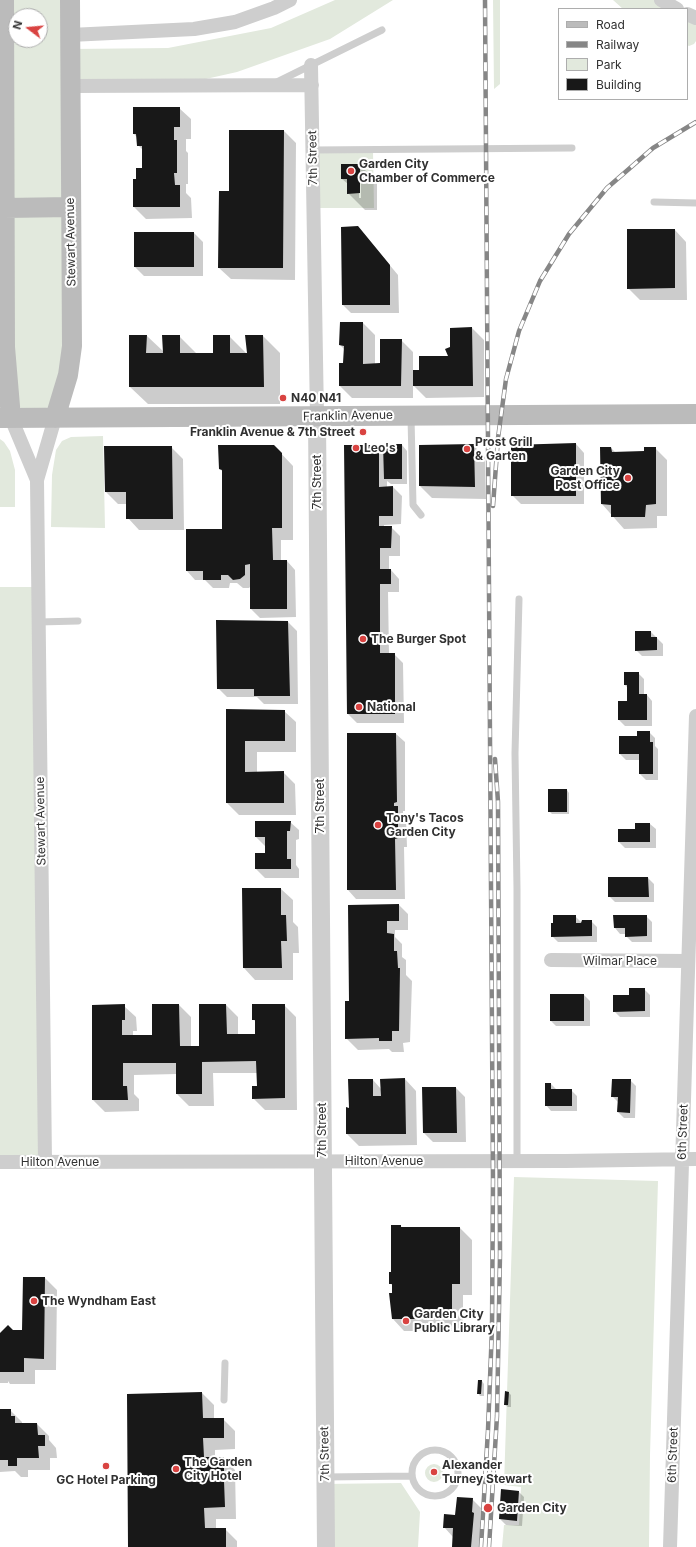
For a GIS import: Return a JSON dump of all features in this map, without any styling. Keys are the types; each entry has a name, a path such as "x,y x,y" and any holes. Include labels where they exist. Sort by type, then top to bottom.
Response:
{"main road":[{"name":"Stewart Avenue","path":"4,0 5,208 3,325 5,347 5,418"},
{"name":"Stewart Avenue","path":"55,418 68,375 72,346 70,0"},
{"path":"5,208 71,207"},
{"name":"Franklin Avenue","path":"5,418 696,414"}],"street":[{"path":"70,35 194,29 235,22 274,8 290,0"},
{"path":"661,0 674,6"},
{"name":"7th Street","path":"311,65 317,416 326,1547"},
{"path":"70,86 312,85"},
{"name":"Stewart Avenue","path":"5,418 38,480"},
{"name":"Stewart Avenue","path":"45,1162 38,480 55,418"},
{"name":"6th Street","path":"670,1547 689,1159 688,961 696,716"},
{"name":"Wilmar Place","path":"551,960 688,961"},
{"name":"Hilton Avenue","path":"0,1162 518,1161 689,1159"}],"lane":[{"path":"270,86 382,30"},
{"path":"313,150 572,148"},
{"path":"654,202 696,203"},
{"path":"411,415 413,505 421,515"},
{"path":"518,1161 515,753 519,599"},
{"path":"39,622 78,621"},
{"path":"224,1400 225,1363"},
{"path":"434,1450 442,1451 454,1460 458,1475 456,1483 452,1489 446,1494 434,1497 417,1490 411,1476 415,1461 420,1455 427,1451 434,1450"},
{"path":"325,1477 411,1476"}],"green space":[{"path":"1,0 70,0 71,49 168,48 271,28 335,0 393,0 330,39 237,72 161,89 71,93 72,317 59,406 26,411 16,405"},
{"path":"493,0 500,0 500,84 494,89"},
{"path":"613,0 661,0 675,8 622,8"},
{"path":"688,14 696,18 696,41 694,44 689,46"},
{"path":"373,151 374,208 317,208 316,152"},
{"path":"103,436 105,528 51,527 52,475 56,450 62,441 71,437"},
{"path":"0,439 10,451 15,470 15,507 0,507"},
{"path":"0,587 40,587 45,1162 0,1162"},
{"path":"514,1177 658,1181 650,1455 649,1547 502,1547 504,1525 519,1525 521,1487 504,1485"},
{"path":"434,1464 440,1467 443,1473 440,1479 434,1482 428,1479 425,1473 428,1467"},
{"path":"401,1483 420,1512 418,1547 325,1547 324,1484"}],"building":[{"path":"133,107 180,107 180,127 174,127 174,140 177,140 177,173 174,173 175,185 180,185 180,207 133,207 133,179 136,179 136,168 142,168 142,146 137,146 136,134 133,134"},
{"path":"229,130 284,130 283,268 218,268 219,191 229,191"},
{"name":"Garden City Chamber of Commerce","path":"341,164 360,164 360,193 347,194 347,179 341,179"},
{"path":"358,226 390,265 390,305 342,305 341,227"},
{"path":"627,229 675,229 675,288 627,289"},
{"path":"134,232 194,232 194,267 134,267"},
{"path":"340,322 363,322 363,364 380,363 380,339 402,339 401,386 339,386 339,363 343,363 344,346 339,345"},
{"path":"472,327 473,386 413,386 413,370 419,370 419,356 448,356 445,349 450,347 450,328"},
{"path":"129,335 147,335 146,353 163,353 162,335 180,335 180,353 213,353 213,335 230,335 230,353 247,353 245,335 263,335 264,387 129,387"},
{"path":"576,443 576,496 511,496 511,445"},
{"path":"383,444 402,444 402,479 384,479"},
{"path":"474,444 475,487 419,486 419,445"},
{"path":"218,445 274,445 282,453 282,528 272,528 273,560 287,560 287,609 250,609 250,564 245,565 245,575 240,579 233,580 228,575 221,575 221,580 203,580 203,571 186,571 186,529 222,529 222,470 219,469"},
{"path":"344,445 379,445 379,487 393,486 393,516 379,516 379,526 392,526 391,548 380,548 380,569 391,569 391,584 380,584 380,653 395,653 395,714 347,714"},
{"path":"104,446 172,446 173,519 126,519 126,492 105,492"},
{"name":"Garden City Post Office","path":"600,447 611,447 612,452 644,451 644,447 656,447 656,504 646,505 645,517 611,517 611,505 601,504"},
{"path":"216,620 288,621 290,696 254,696 254,689 217,689"},
{"path":"635,631 651,631 651,637 657,637 657,650 635,651"},
{"path":"624,672 639,672 639,694 647,694 647,720 618,720 618,701 627,701 627,685 624,685"},
{"path":"226,709 285,710 285,741 245,741 245,772 284,771 284,803 226,803"},
{"path":"637,731 650,731 650,742 653,742 653,774 639,774 639,754 619,754 619,736 637,736"},
{"path":"347,733 396,733 397,802 394,803 394,806 398,806 398,838 395,839 396,890 347,890"},
{"path":"548,789 567,789 567,812 548,812"},
{"path":"255,821 291,821 290,831 287,831 287,859 291,859 291,869 255,869 255,853 265,853 265,837 255,837"},
{"path":"635,823 650,823 650,842 618,842 618,829 635,829"},
{"path":"608,877 648,877 649,897 608,897"},
{"path":"242,888 281,888 281,915 286,915 287,941 281,941 282,968 243,968"},
{"path":"399,904 399,921 387,921 387,933 394,934 394,951 397,951 398,968 400,968 399,1031 392,1031 392,1041 379,1041 379,1038 345,1039 345,1001 349,1001 348,905"},
{"path":"553,915 576,915 576,923 581,923 582,920 592,920 592,936 551,937 551,923 553,923"},
{"path":"613,915 647,915 647,936 625,937 625,928 614,928"},
{"path":"629,988 645,988 645,1011 613,1012 613,995 629,995"},
{"path":"550,994 584,994 584,1021 550,1021"},
{"path":"125,1004 125,1020 122,1020 122,1035 152,1035 152,1004 179,1004 180,1046 199,1046 199,1004 226,1004 227,1034 255,1034 255,1020 252,1020 252,1004 285,1004 285,1098 252,1099 252,1086 257,1086 256,1061 202,1062 202,1094 176,1094 176,1063 123,1063 123,1086 127,1086 128,1100 92,1100 92,1005"},
{"path":"405,1078 406,1134 346,1134 346,1107 349,1108 348,1079 373,1079 373,1096 381,1096 380,1079"},
{"path":"612,1079 631,1079 630,1113 617,1112 618,1097 611,1097"},
{"path":"545,1083 551,1083 551,1089 572,1089 572,1106 545,1106"},
{"path":"422,1087 456,1087 457,1133 423,1133"},
{"name":"Garden City Public Library","path":"391,1225 401,1225 401,1227 460,1227 460,1284 452,1284 452,1319 392,1319 389,1293 392,1293 392,1284 389,1284 389,1272 391,1272"},
{"name":"The Wyndham East","path":"23,1277 45,1277 44,1359 24,1358 24,1372 0,1372 0,1333 8,1325 13,1330 22,1330"},
{"path":"478,1380 482,1380 481,1394 477,1394"},
{"path":"505,1391 509,1392 508,1405 504,1405"},
{"name":"The Garden City Hotel","path":"202,1392 203,1418 224,1418 224,1438 203,1438 204,1457 224,1457 225,1507 204,1508 205,1528 226,1528 226,1547 128,1547 127,1394"},
{"path":"0,1409 11,1409 11,1416 15,1416 15,1423 37,1423 38,1435 45,1435 45,1446 38,1446 39,1458 17,1458 17,1466 8,1466 8,1460 0,1460"},
{"path":"501,1489 519,1491 517,1521 499,1519"},
{"name":"Garden City","path":"457,1497 473,1498 472,1512 474,1513 471,1547 452,1547 453,1528 443,1528 444,1514 455,1515"}],"railway":[{"path":"481,1547 492,1328 493,1180 485,0"},
{"path":"493,506 498,438 506,379 519,331 540,281 569,234 607,188 653,148 696,122"},
{"path":"489,1547 497,1416 500,1255 498,802 495,759"}],"place":[{"name":"Garden City Chamber of Commerce","path":"351,171"},
{"name":"N40 N41","path":"283,398"},
{"name":"Franklin Avenue & 7th Street","path":"363,432"},
{"name":"Leo's","path":"356,448"},
{"name":"Prost Grill & Garten","path":"467,449"},
{"name":"Garden City Post Office","path":"628,478"},
{"name":"The Burger Spot","path":"363,639"},
{"name":"National","path":"359,707"},
{"name":"Tony's Tacos Garden City","path":"378,825"},
{"name":"The Wyndham East","path":"34,1301"},
{"name":"Garden City Public Library","path":"406,1321"},
{"name":"GC Hotel Parking","path":"106,1466"},
{"name":"The Garden City Hotel","path":"176,1469"},
{"name":"Alexander Turney Stewart","path":"434,1472"},
{"name":"Garden City","path":"488,1508"}]}
